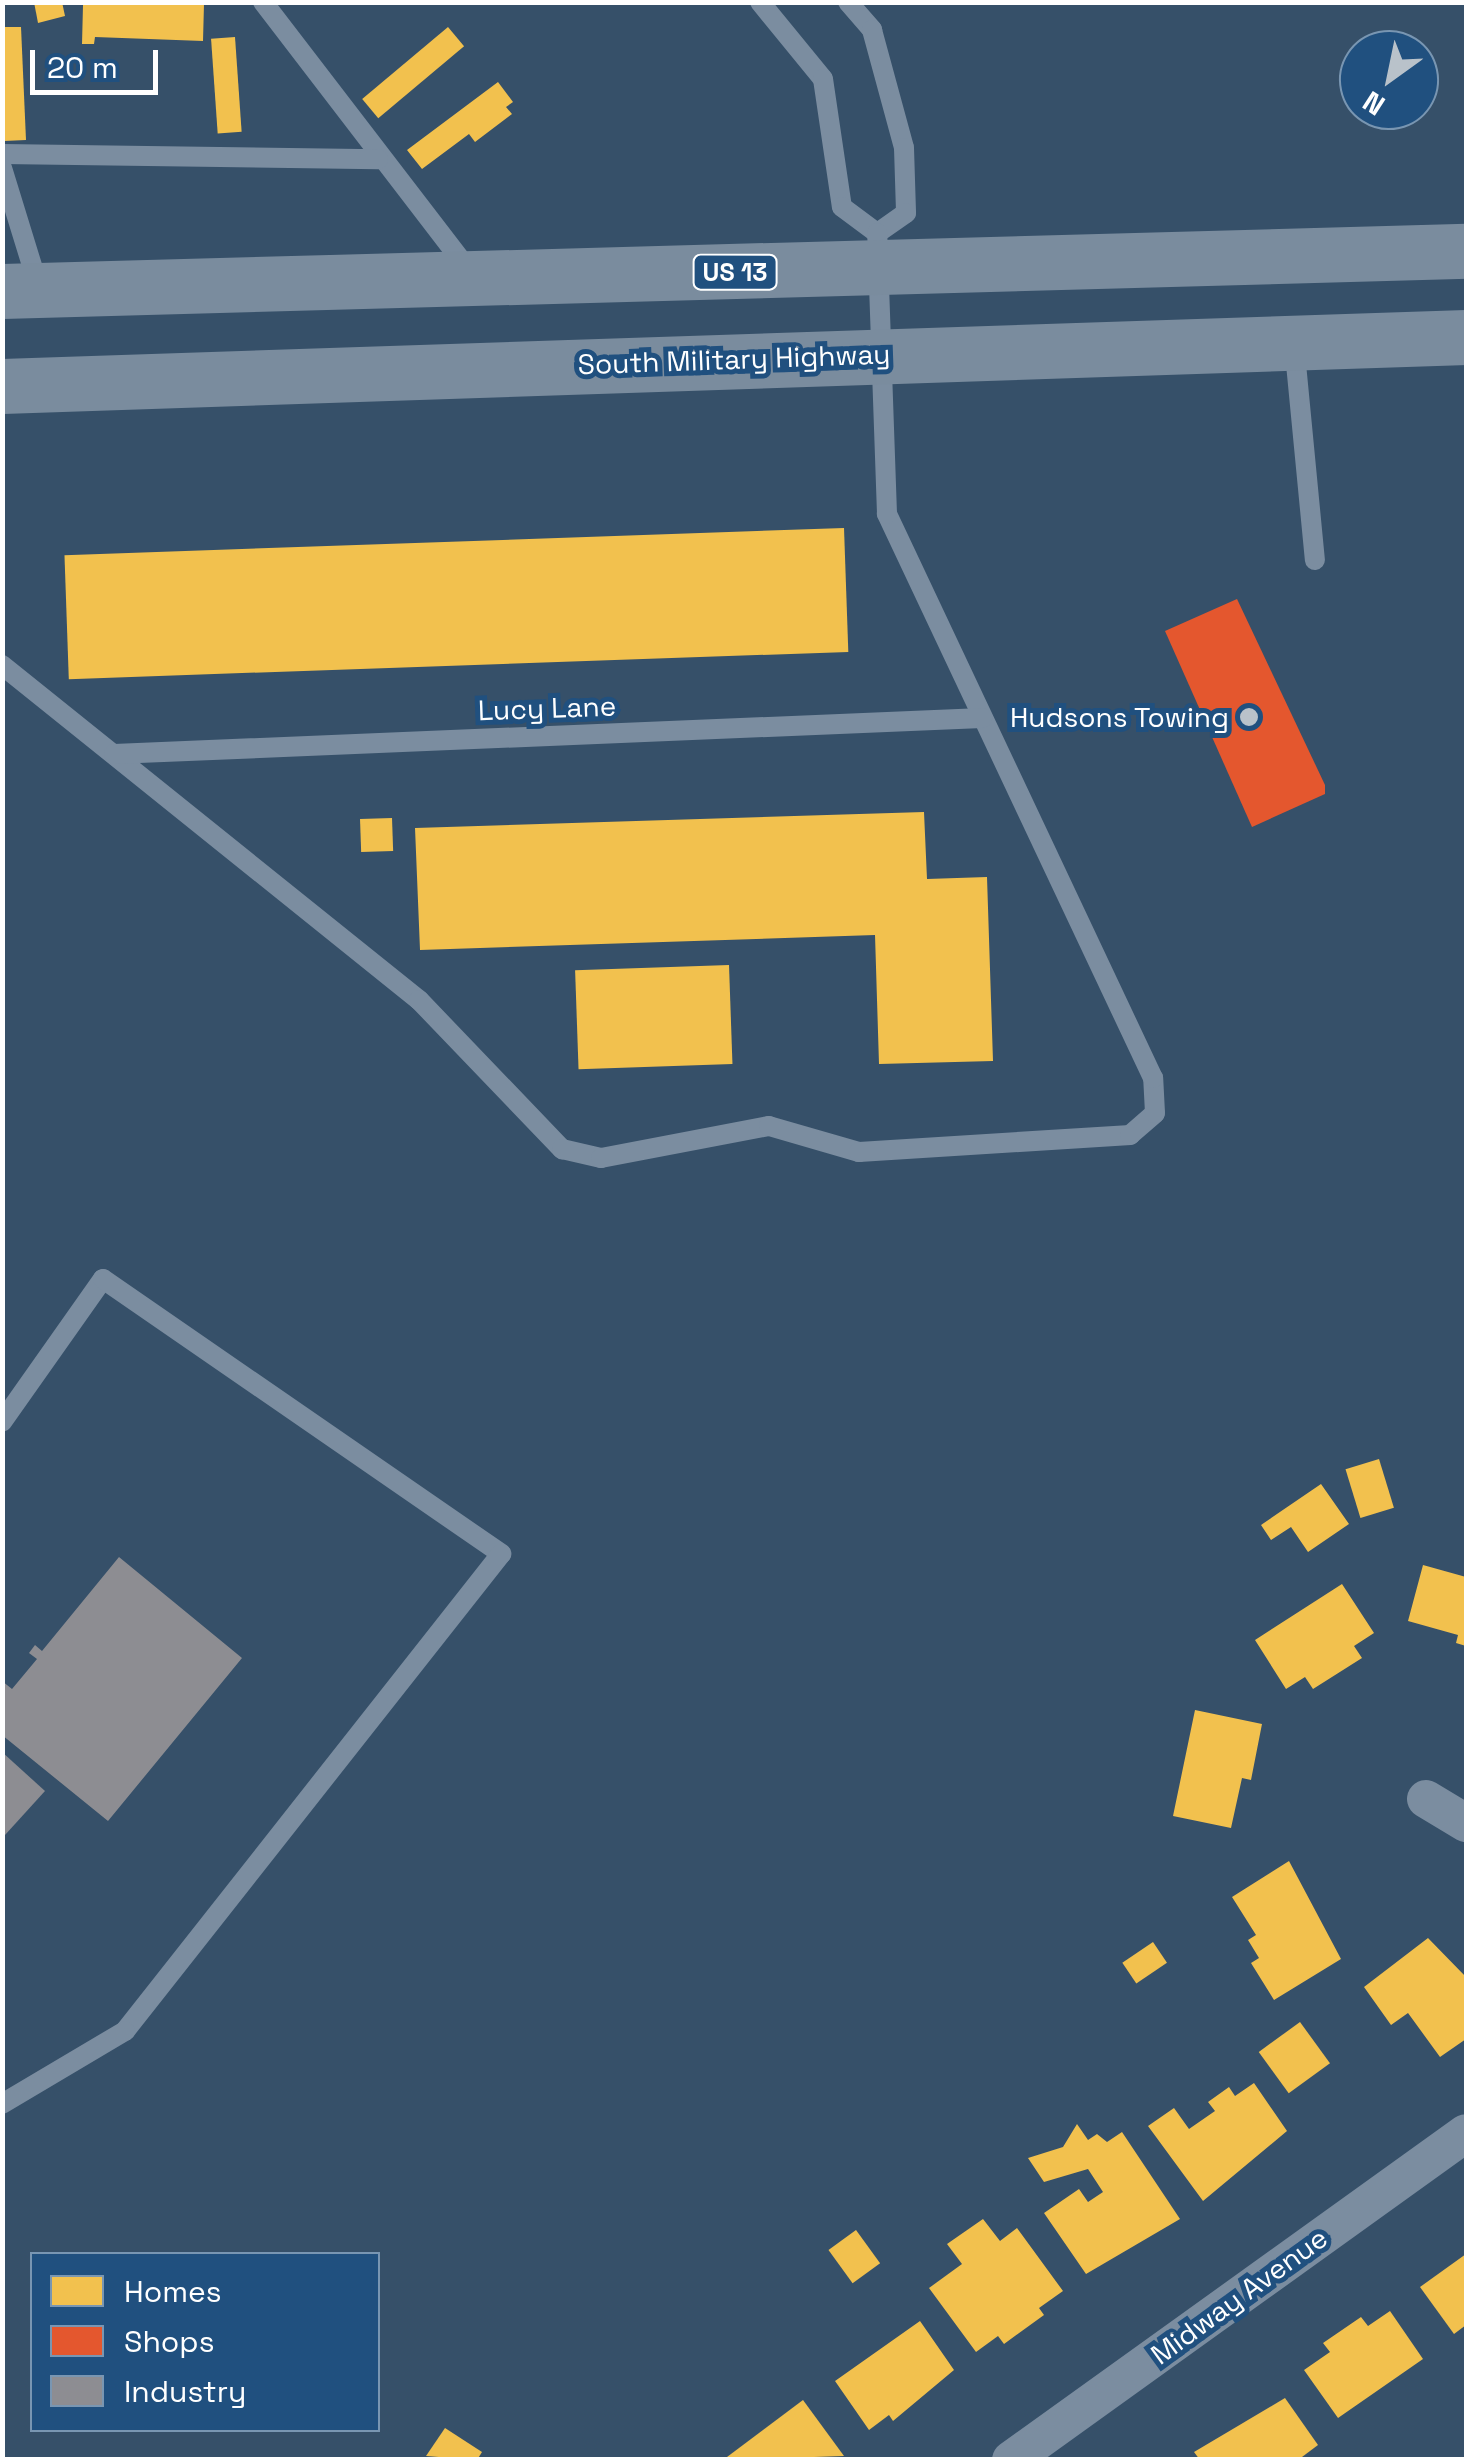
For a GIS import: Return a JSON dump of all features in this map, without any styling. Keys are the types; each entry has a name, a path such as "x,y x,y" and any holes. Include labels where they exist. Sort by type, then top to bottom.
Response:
{"main road":[{"name":"US 13","path":"21,290 478,281 877,250 1466,251"},
{"name":"South Military Highway","path":"2,386 1466,336"}],"street":[{"path":"1426,1799 1466,1823"},
{"name":"Midway Avenue","path":"1011,2460 1466,2133"}],"lane":[{"path":"263,2 378,160 478,281"},
{"path":"2,664 419,1000 562,1150 601,1158 770,1126 859,1152 1130,1135 1155,1113 1153,1078 887,514 877,250 842,207 823,79 760,2"},
{"path":"848,2 872,30 904,148 906,213 877,250"},
{"path":"2,154 378,160"},
{"path":"2,168 21,290"},
{"path":"1294,342 1314,560"},
{"name":"Lucy Lane","path":"114,754 982,718"},
{"path":"2,1422 102,1279 501,1554 125,2031 2,2104"}],"building: Homes":[{"path":"34,2 62,2 65,16 38,23"},
{"path":"204,4 203,41 95,37 94,44 82,44 83,5"},
{"path":"2,27 21,27 26,140 4,141"},
{"path":"448,27 464,46 378,118 362,99"},
{"path":"235,37 242,132 218,133 211,39"},
{"path":"498,82 513,102 506,107 512,114 475,142 469,134 422,169 407,150"},
{"path":"844,528 848,652 69,679 64,555"},
{"path":"924,812 927,879 987,877 993,1061 879,1064 875,935 420,950 415,828"},
{"path":"392,818 393,851 361,852 360,819"},
{"path":"729,965 732,1064 579,1069 575,970"},
{"path":"1379,1459 1394,1508 1360,1518 1346,1469"},
{"path":"1321,1484 1349,1524 1308,1552 1291,1527 1271,1540 1261,1525"},
{"path":"1423,1565 1466,1577 1466,1646 1456,1643 1458,1635 1408,1621"},
{"path":"1342,1584 1374,1633 1354,1646 1362,1658 1313,1689 1305,1677 1286,1689 1255,1640"},
{"path":"1195,1710 1262,1724 1251,1780 1242,1778 1231,1828 1173,1816"},
{"path":"1289,1861 1341,1959 1274,2000 1251,1963 1259,1958 1248,1940 1256,1935 1232,1897"},
{"path":"1428,1938 1466,1977 1466,2039 1440,2057 1408,2013 1391,2025 1364,1987"},
{"path":"1153,1942 1167,1963 1136,1983 1122,1963"},
{"path":"1300,2022 1330,2063 1289,2093 1259,2052"},
{"path":"1254,2083 1287,2131 1203,2201 1148,2126 1174,2108 1189,2129 1215,2111 1208,2102 1229,2087 1235,2096"},
{"path":"1077,2124 1088,2140 1097,2134 1107,2142 1122,2132 1180,2219 1086,2274 1044,2213 1079,2189 1088,2202 1103,2192 1088,2169 1044,2182 1028,2158 1063,2147"},
{"path":"983,2219 1000,2241 1017,2228 1063,2291 1039,2308 1044,2315 1004,2344 998,2336 976,2352 929,2288 962,2264 947,2244"},
{"path":"856,2230 880,2263 853,2283 828,2250"},
{"path":"1466,2254 1466,2325 1454,2334 1420,2287"},
{"path":"1390,2311 1423,2359 1338,2418 1304,2370 1330,2352 1323,2343 1361,2317 1368,2326"},
{"path":"920,2321 954,2370 893,2421 889,2415 869,2430 835,2381"},
{"path":"1285,2398 1318,2445 1298,2460 1200,2460 1194,2452"},
{"path":"803,2400 844,2456 723,2460"},
{"path":"445,2428 482,2452 477,2460 426,2456"}],"building: Shops":[{"name":"Hudsons Towing","path":"1237,599 1325,785 1325,794 1252,827 1165,631"}],"building: Industry":[{"path":"119,1557 242,1658 108,1821 2,1735 2,1681 12,1689 37,1659 29,1653 35,1645 42,1651"},
{"path":"2,1752 45,1791 5,1835 2,1832"}],"place":[{"name":"Hudsons Towing","path":"1249,717"}]}
